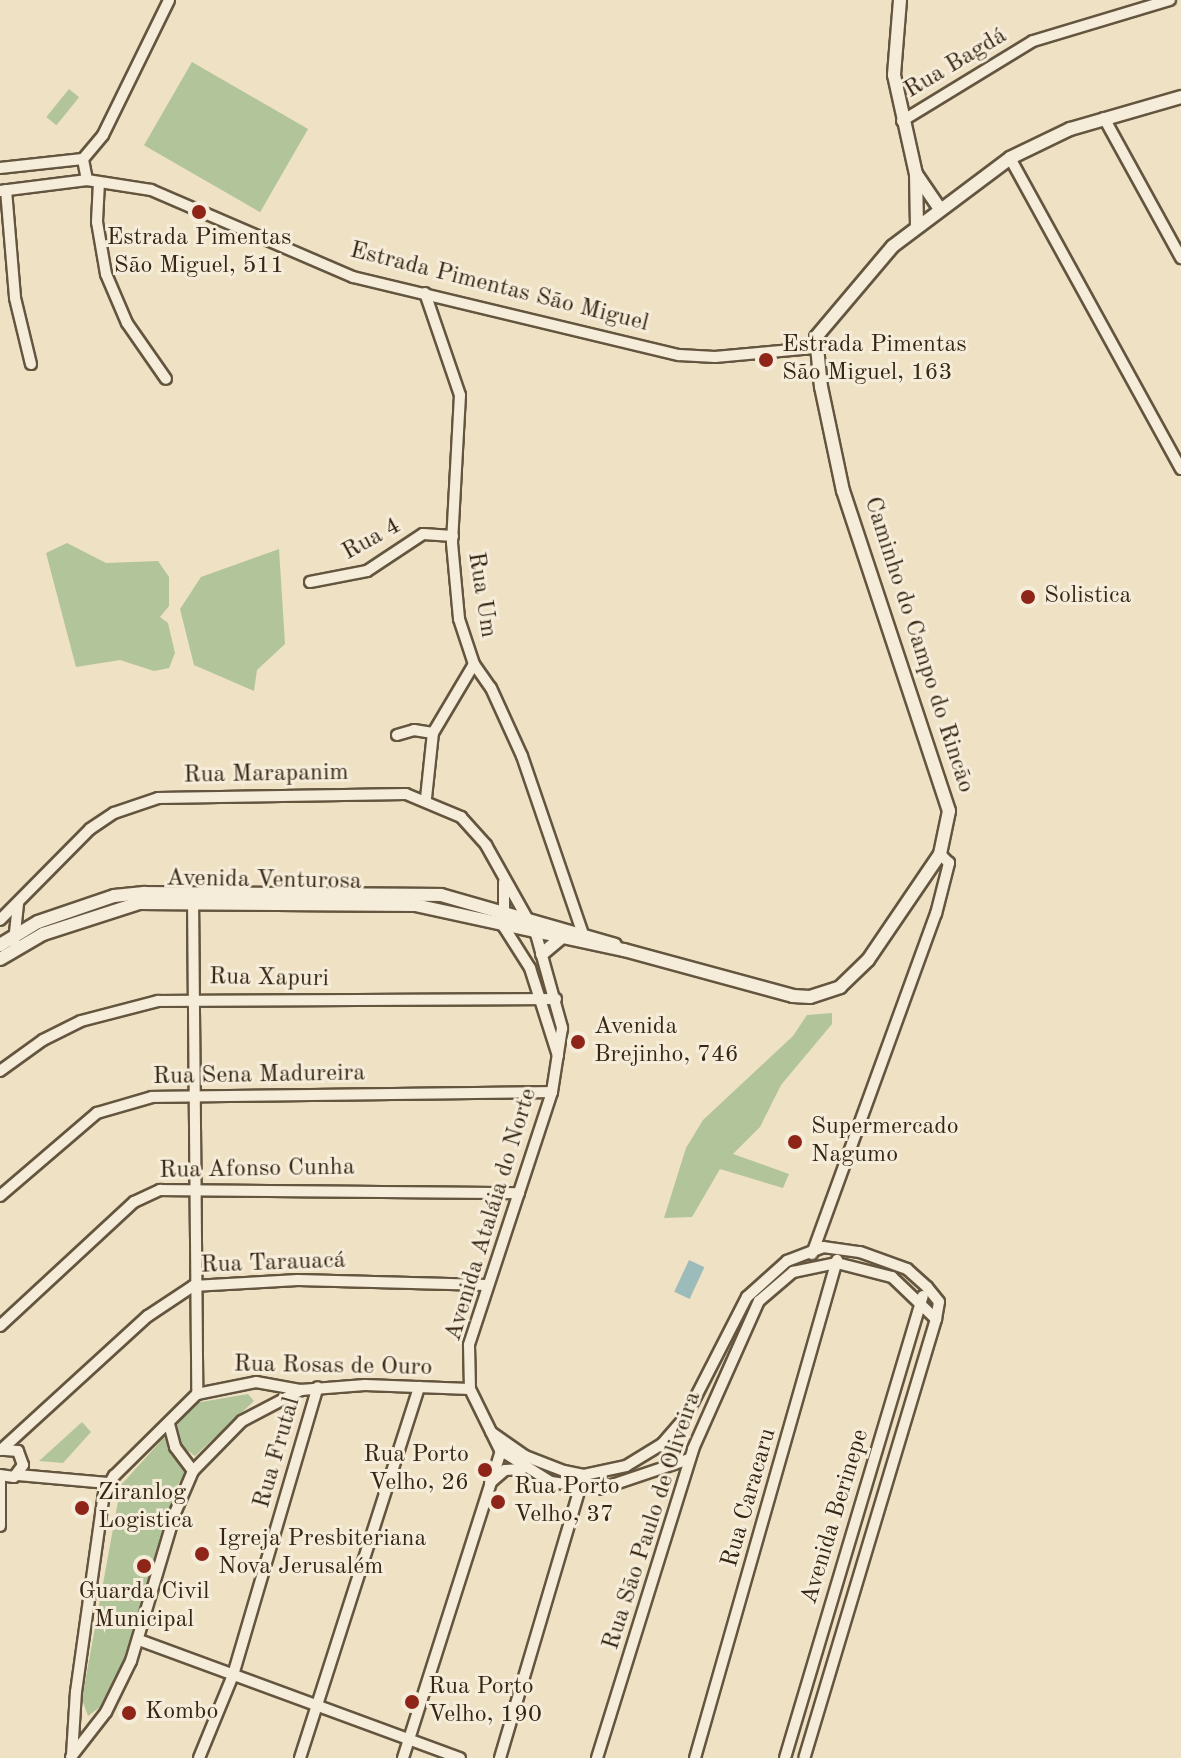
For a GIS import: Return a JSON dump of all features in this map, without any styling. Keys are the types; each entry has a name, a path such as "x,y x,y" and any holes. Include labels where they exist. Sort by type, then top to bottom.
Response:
{"street":[{"path":"0,168 83,159 103,135 169,0"},
{"path":"900,0 894,75 916,174 917,227"},
{"name":"Rua Bagdá","path":"902,121 1033,41 1170,0"},
{"path":"814,348 831,316 917,227 1010,158 1104,118 1181,97"},
{"path":"1104,118 1181,258"},
{"path":"1010,158 1181,469"},
{"path":"83,159 87,180"},
{"path":"916,174 940,209"},
{"name":"Estrada Pimentas São Miguel","path":"3,190 87,180 161,194 312,262 679,355 715,357 814,348"},
{"path":"99,182 97,222 106,274 127,323 166,379"},
{"path":"3,190 15,298 31,364"},
{"name":"Rua Um","path":"425,293 460,395 453,536 459,619 474,664 522,756 583,934"},
{"name":"Caminho do Campo do Rincão","path":"536,934 624,950 793,996 829,993 868,960 940,854 949,811 947,796 843,491 814,348"},
{"name":"Rua 4","path":"310,582 367,571 423,534 453,536"},
{"path":"426,798 433,733 474,664"},
{"path":"397,735 414,730 433,733"},
{"name":"Rua Marapanim","path":"0,920 21,893 90,829 114,813 158,798 379,793 426,798 474,829 536,934"},
{"path":"936,1319 921,1301 892,1277 837,1263 812,1264 812,1250 936,914 949,863 940,854"},
{"path":"502,920 504,882"},
{"path":"14,942 21,893"},
{"name":"Avenida Venturosa","path":"0,954 14,942 114,896 193,898 422,894 536,934"},
{"path":"71,1756 91,1569 108,1483 197,1394 193,1286 193,898"},
{"name":"Avenida Ataláia do Norte","path":"502,920 530,968 558,1056"},
{"name":"Avenida Venturosa","path":"502,920 529,921"},
{"name":"Caminho do Campo do Rincão","path":"529,921 583,934 624,950"},
{"name":"Avenida Ataláia do Norte","path":"536,934 562,1028 558,1056 552,1092 469,1345 470,1389 488,1431 522,1469 581,1490 618,1485 689,1459"},
{"path":"542,954 560,939"},
{"name":"Rua Xapuri","path":"0,1071 81,1021 117,1008 192,998 556,999"},
{"name":"Rua Sena Madureira","path":"0,1196 97,1113 119,1103 192,1093 552,1092"},
{"name":"Rua Afonso Cunha","path":"0,1326 134,1202 160,1190 519,1193"},
{"name":"Avenida Ataláia do Norte","path":"503,1445 536,1461 584,1475 626,1466 662,1444 696,1400 755,1286 787,1261 812,1250 839,1249 885,1258 927,1287 939,1302"},
{"name":"Rua Caracaru","path":"695,1758 839,1249"},
{"name":"Rua São Paulo de Oliveira","path":"597,1758 689,1459 759,1301 775,1284 812,1264"},
{"name":"Rua Tarauacá","path":"1,1450 21,1436 148,1316 193,1286 298,1280 487,1285"},
{"name":"Avenida Berinepe","path":"785,1758 927,1287"},
{"name":"Avenida Berinepe","path":"804,1758 939,1302"},
{"name":"Rua Rosas de Ouro","path":"197,1394 256,1382 301,1390 318,1387 470,1389"},
{"name":"Rua Frutal","path":"199,1758 233,1675 318,1387"},
{"path":"300,1758 319,1707 419,1387"},
{"path":"71,1756 115,1697 139,1640 175,1513 193,1471 242,1421 301,1390"},
{"path":"169,1424 175,1447 193,1471"},
{"path":"3,1500 19,1472 21,1436"},
{"path":"403,1758 503,1445"},
{"path":"1,1450 18,1451"},
{"path":"488,1485 505,1470 522,1469"},
{"path":"0,1526 3,1500 0,1476 19,1472 108,1483"},
{"path":"500,1758 584,1475"},
{"path":"139,1640 460,1758"}],"green space":[{"path":"192,62 308,129 260,212 144,145"},
{"path":"69,89 79,97 56,125 46,117"},
{"path":"67,543 106,563 158,561 169,577 169,606 160,617 168,623 175,653 169,668 154,671 120,660 76,667 46,553"},
{"path":"279,549 285,644 257,670 254,691 194,665 180,609 201,577"},
{"path":"832,1013 832,1024 781,1085 760,1127 733,1154 789,1174 783,1188 720,1169 692,1217 664,1218 686,1148 703,1120 793,1036 807,1015"},
{"path":"248,1394 254,1401 195,1456 179,1444 174,1427 195,1403"},
{"path":"82,1422 91,1432 63,1463 39,1461"},
{"path":"168,1433 189,1466 177,1486 124,1664 104,1704 88,1716 82,1699 121,1485"}],"water":[{"path":"689,1260 704,1267 690,1299 674,1292"}],"place":[{"name":"Estrada Pimentas São Miguel, 511","path":"199,212"},
{"name":"Estrada Pimentas São Miguel, 163","path":"766,360"},
{"name":"Solistica","path":"1028,597"},
{"name":"Avenida Brejinho, 746","path":"578,1042"},
{"name":"Supermercado Nagumo","path":"795,1142"},
{"name":"Rua Porto Velho, 26","path":"485,1470"},
{"name":"Rua Porto Velho, 37","path":"498,1502"},
{"name":"Ziranlog Logistica","path":"82,1508"},
{"name":"Igreja Presbiteriana Nova Jerusalém","path":"202,1554"},
{"name":"Guarda Civil Municipal","path":"144,1566"},
{"name":"Rua Porto Velho, 190","path":"412,1702"},
{"name":"Kombo","path":"129,1713"}]}
